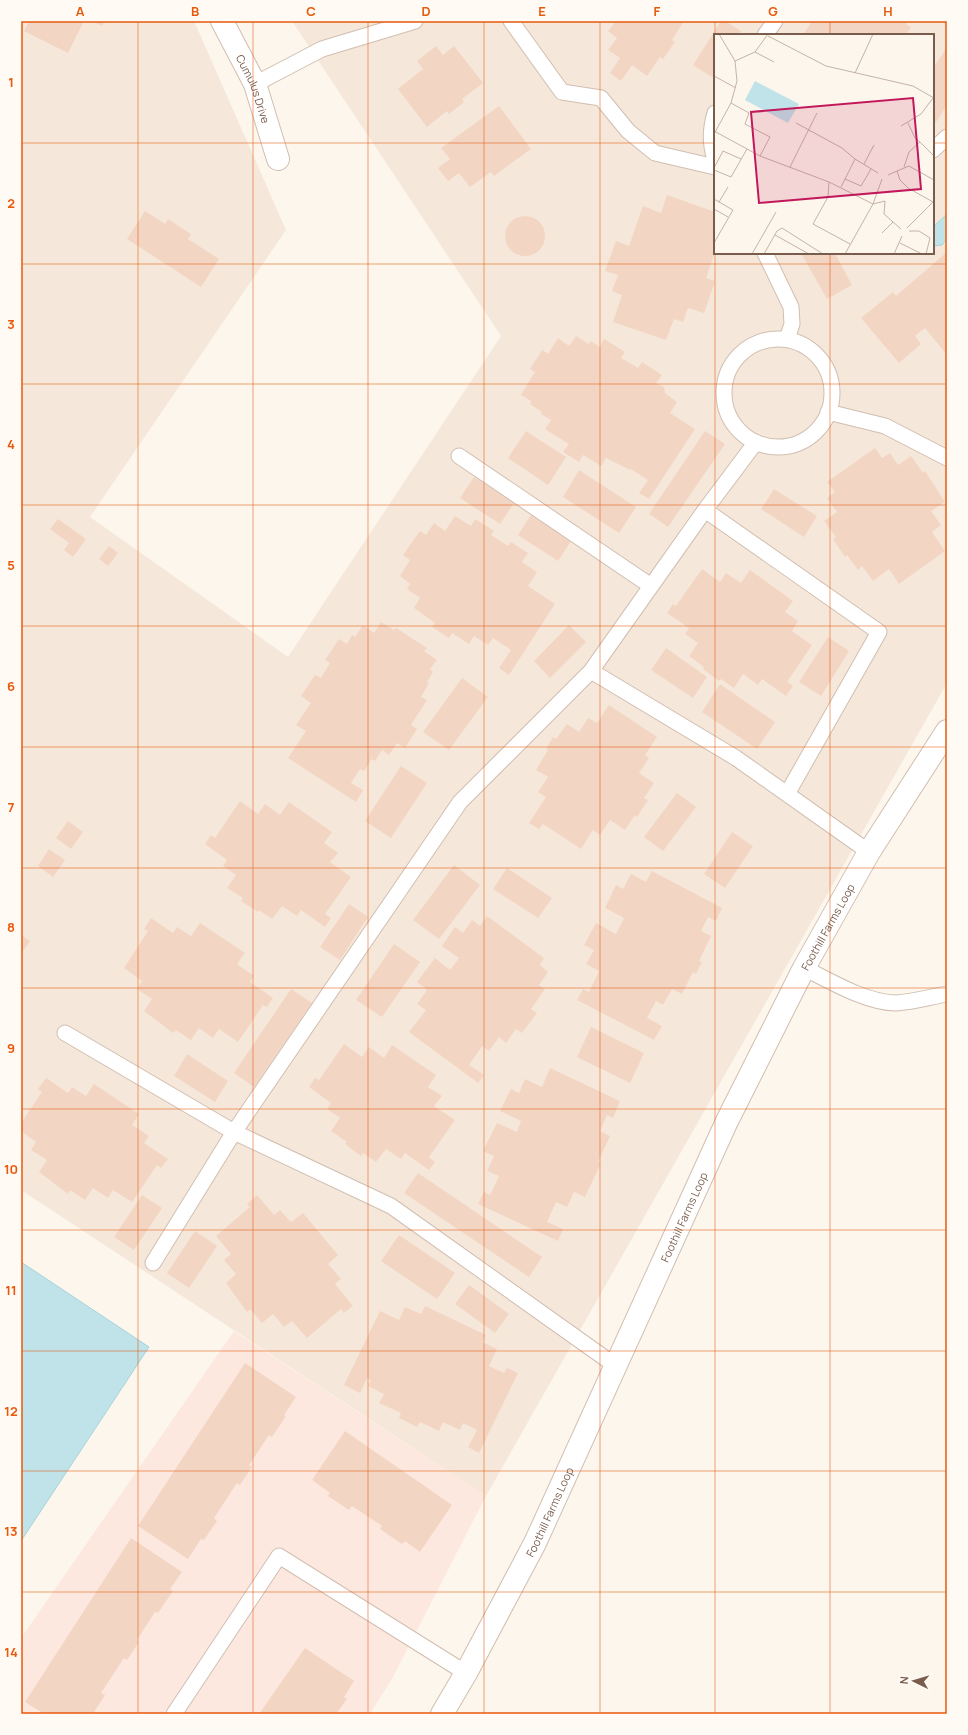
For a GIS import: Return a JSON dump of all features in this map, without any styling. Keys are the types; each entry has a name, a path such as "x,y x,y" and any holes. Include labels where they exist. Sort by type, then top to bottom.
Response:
{"street":[{"name":"Cumulus Drive","path":"222,21 255,84 278,159"},
{"name":"Foothill Farms Loop","path":"442,1714 466,1674 535,1543 727,1121 804,968 869,852 947,731"}],"lane":[{"path":"255,84 322,50 415,21"},
{"path":"510,21 562,92 601,98 628,131 655,153 714,167"},
{"path":"766,34 775,21"},
{"path":"714,116 710,128 711,147 714,157"},
{"path":"934,149 947,137"},
{"path":"766,254 791,307 792,324 787,339"},
{"path":"769,339 787,339 802,344 815,353 825,366 830,381 832,397 828,412 820,428 806,438 790,445 773,446 756,442 742,433 731,419 725,403 724,386 730,369 739,355 753,345 769,339"},
{"path":"828,412 885,426 947,458"},
{"path":"153,1263 234,1132 460,802 592,670 705,510 756,442"},
{"path":"459,456 651,586"},
{"path":"705,510 879,632 787,794"},
{"path":"592,670 736,758 869,852"},
{"path":"804,968 848,991 887,1002 908,1002 947,994"},
{"path":"65,1033 234,1132 391,1206 616,1366"},
{"path":"174,1714 279,1556 466,1674"}],"shaded area":[{"path":"21,21 194,21 286,230 90,517 288,657 501,336 292,21 947,21 947,683 486,1496 21,1190"},
{"path":"234,1331 486,1496 393,1677 370,1714 21,1714 21,1638"}],"water":[{"path":"947,214 947,239 942,245 934,246 934,226"},
{"path":"21,1262 149,1347 21,1541"}],"building":[{"path":"29,21 84,21 68,53 24,31"},
{"path":"92,21 105,21 102,26"},
{"path":"616,21 684,21 672,40 675,42 663,59 660,57 647,76 632,65 621,81 610,73 620,58 608,50 617,38 608,31"},
{"path":"721,21 725,21 741,31 740,34 714,34 714,74 712,77 693,65"},
{"path":"812,21 908,21 906,24 911,27 907,34 804,34"},
{"path":"436,46 443,55 454,46 483,83 462,99 464,102 449,114 447,111 427,127 398,89 423,69 417,61"},
{"path":"946,49 947,105 936,122 934,121 934,67"},
{"path":"499,106 531,149 494,176 491,172 470,187 459,173 448,181 438,168 450,159 441,148"},
{"path":"667,195 714,212 714,254 706,278 715,281 704,313 688,308 683,322 674,319 666,340 613,322 622,295 612,291 618,275 605,271 616,241 629,246 643,206 661,213"},
{"path":"145,211 165,224 168,219 191,234 188,239 219,259 201,287 127,239"},
{"path":"529,216 536,219 542,225 545,236 544,244 536,253 529,256 521,256 514,253 506,244 505,232 508,225 517,217"},
{"path":"947,252 947,355 925,328 915,336 921,344 899,363 861,318 893,292 896,296"},
{"path":"836,254 852,285 827,299 802,255"},
{"path":"576,336 589,344 591,341 600,347 604,339 625,352 621,358 638,368 642,362 662,375 656,383 664,387 665,393 677,402 670,413 695,429 649,499 639,493 648,480 631,469 630,470 606,458 601,466 583,455 579,462 563,452 569,444 545,429 551,420 541,414 542,412 530,404 531,401 521,395 535,372 530,369 542,350 548,354 558,338 569,346"},
{"path":"526,431 566,457 548,485 508,458"},
{"path":"705,431 725,444 668,527 649,514"},
{"path":"875,448 882,458 890,453 898,465 911,456 923,473 925,471 945,502 931,511 941,525 932,532 945,551 899,584 889,569 873,581 862,566 858,570 847,555 845,557 833,539 836,537 824,521 837,512 827,498 835,492 827,482"},
{"path":"579,470 636,507 619,533 563,497"},
{"path":"474,477 514,503 500,524 460,498"},
{"path":"774,489 817,516 804,537 761,509"},
{"path":"531,515 571,541 558,561 518,535"},
{"path":"455,516 471,526 475,519 494,531 491,535 508,546 511,542 528,553 522,562 537,572 528,586 555,604 509,675 499,668 511,650 493,638 488,645 474,636 469,644 452,633 449,638 432,627 435,623 414,608 420,598 407,589 410,584 400,576 410,560 403,555 420,531 426,535 434,523 445,531"},
{"path":"58,519 86,539 73,557 64,550 69,543 50,529"},
{"path":"109,546 118,553 108,566 99,559"},
{"path":"702,569 720,582 726,573 741,583 750,570 793,601 785,612 798,621 792,631 812,645 787,682 793,686 786,696 762,679 758,685 743,674 734,688 721,679 719,681 689,656 698,643 685,634 689,628 667,613 673,604 676,606"},
{"path":"381,622 394,630 396,628 427,648 424,651 437,660 430,669 433,672 421,697 427,700 411,725 417,729 405,748 397,743 389,755 382,750 375,761 372,759 364,771 360,769 351,783 363,790 356,802 288,758 306,731 296,725 311,703 301,696 315,675 321,678 330,663 325,660 339,639 347,644 352,635 355,637 363,625 374,633"},
{"path":"569,625 586,642 550,678 534,661"},
{"path":"828,637 849,651 821,696 799,682"},
{"path":"666,648 707,677 693,698 651,670"},
{"path":"462,678 488,697 449,750 423,732"},
{"path":"720,684 775,722 757,749 702,712"},
{"path":"609,705 657,737 645,755 649,758 639,773 654,783 644,798 648,800 637,817 635,815 625,830 610,820 600,835 593,830 581,849 543,824 539,829 529,823 546,797 538,792 548,777 536,770 548,750 546,749 553,737 556,739 567,724 579,732 588,718 597,723"},
{"path":"401,766 427,783 391,838 365,821"},
{"path":"677,793 696,807 663,851 644,837"},
{"path":"240,801 258,814 265,804 280,815 289,802 332,832 324,843 338,853 330,862 351,877 325,914 331,918 325,927 301,910 297,916 282,906 272,919 259,910 258,912 241,901 243,898 227,888 236,875 223,866 227,860 205,844 211,835 215,838"},
{"path":"68,821 83,832 71,849 56,838"},
{"path":"732,832 753,846 725,888 704,874"},
{"path":"49,849 65,860 53,877 38,866"},
{"path":"454,865 480,885 439,939 413,920"},
{"path":"507,868 552,898 538,918 493,889"},
{"path":"652,871 722,908 716,921 708,917 701,931 711,936 699,961 702,962 696,974 693,972 682,994 672,989 663,1005 656,1001 647,1018 662,1026 654,1040 577,1000 583,989 589,992 599,971 586,964 594,950 584,945 596,923 616,934 624,918 605,908 616,885 623,889 631,874 646,882"},
{"path":"349,904 368,917 340,960 320,947"},
{"path":"487,916 544,958 540,965 548,972 539,985 545,989 531,1009 537,1013 522,1033 516,1029 506,1043 499,1037 489,1051 482,1046 469,1065 484,1075 478,1083 409,1032 426,1010 417,1004 427,990 417,982 435,958 450,970 459,958 442,946 455,927 463,933 472,920 480,926"},
{"path":"151,918 173,933 177,927 191,936 200,923 245,953 237,964 254,976 250,982 273,998 267,1007 263,1005 238,1042 219,1029 213,1038 199,1028 191,1040 176,1030 173,1033 144,1011 152,999 137,989 142,981 124,968 148,931 144,929"},
{"path":"21,935 30,941 21,954"},
{"path":"394,944 420,962 382,1017 356,1000"},
{"path":"291,989 312,1003 254,1087 234,1073"},
{"path":"591,1027 644,1053 630,1083 577,1057"},
{"path":"344,1044 362,1057 369,1047 384,1058 392,1045 436,1075 428,1087 442,1096 434,1106 455,1120 429,1157 435,1162 429,1170 405,1153 401,1159 386,1149 376,1162 363,1153 361,1156 345,1144 347,1142 331,1131 340,1118 327,1109 331,1103 309,1087 315,1078 319,1080"},
{"path":"187,1054 228,1081 215,1102 174,1076"},
{"path":"550,1068 620,1101 613,1118 607,1115 600,1131 610,1136 598,1162 601,1163 585,1197 574,1192 567,1207 556,1202 547,1222 563,1229 558,1241 478,1204 484,1192 490,1195 499,1176 487,1171 494,1156 483,1151 497,1123 517,1132 521,1121 500,1111 511,1089 519,1093 525,1079 542,1087"},
{"path":"46,1078 68,1093 72,1087 86,1096 94,1084 139,1114 132,1125 149,1136 144,1143 168,1159 161,1168 157,1165 132,1202 113,1190 108,1198 93,1188 85,1200 70,1190 68,1194 39,1172 47,1160 31,1150 36,1142 21,1131 21,1123 42,1092 38,1089"},
{"path":"418,1173 542,1257 529,1277 404,1193"},
{"path":"142,1195 162,1208 134,1250 114,1237"},
{"path":"257,1195 274,1215 280,1210 291,1222 303,1213 338,1255 328,1264 341,1279 335,1284 353,1306 344,1313 341,1309 307,1338 292,1321 284,1327 273,1314 262,1323 250,1309 247,1312 226,1283 236,1274 224,1260 231,1254 216,1236 250,1207 247,1204"},
{"path":"195,1231 217,1246 189,1288 167,1273"},
{"path":"399,1235 455,1273 437,1299 381,1261"},
{"path":"469,1285 509,1314 495,1333 455,1304"},
{"path":"425,1306 486,1335 482,1342 497,1349 489,1366 504,1373 507,1368 518,1373 479,1453 468,1447 477,1430 463,1423 460,1430 443,1422 439,1431 420,1422 417,1427 399,1418 401,1413 379,1403 384,1394 368,1386 371,1380 367,1378 360,1393 344,1385 380,1311 399,1320 405,1307 421,1314"},
{"path":"245,1363 296,1397 284,1415 286,1416 272,1437 269,1435 249,1465 252,1467 240,1485 237,1483 214,1518 217,1521 204,1540 201,1539 188,1559 138,1526"},
{"path":"345,1431 452,1505 420,1552 405,1541 402,1544 380,1529 382,1526 352,1506 349,1510 328,1496 330,1493 312,1480"},
{"path":"131,1538 182,1572 170,1589 173,1591 158,1613 155,1612 137,1640 139,1642 127,1660 124,1658 101,1693 105,1695 93,1714 44,1714 25,1702"},
{"path":"305,1648 354,1681 344,1697 347,1699 336,1714 259,1714"}]}
